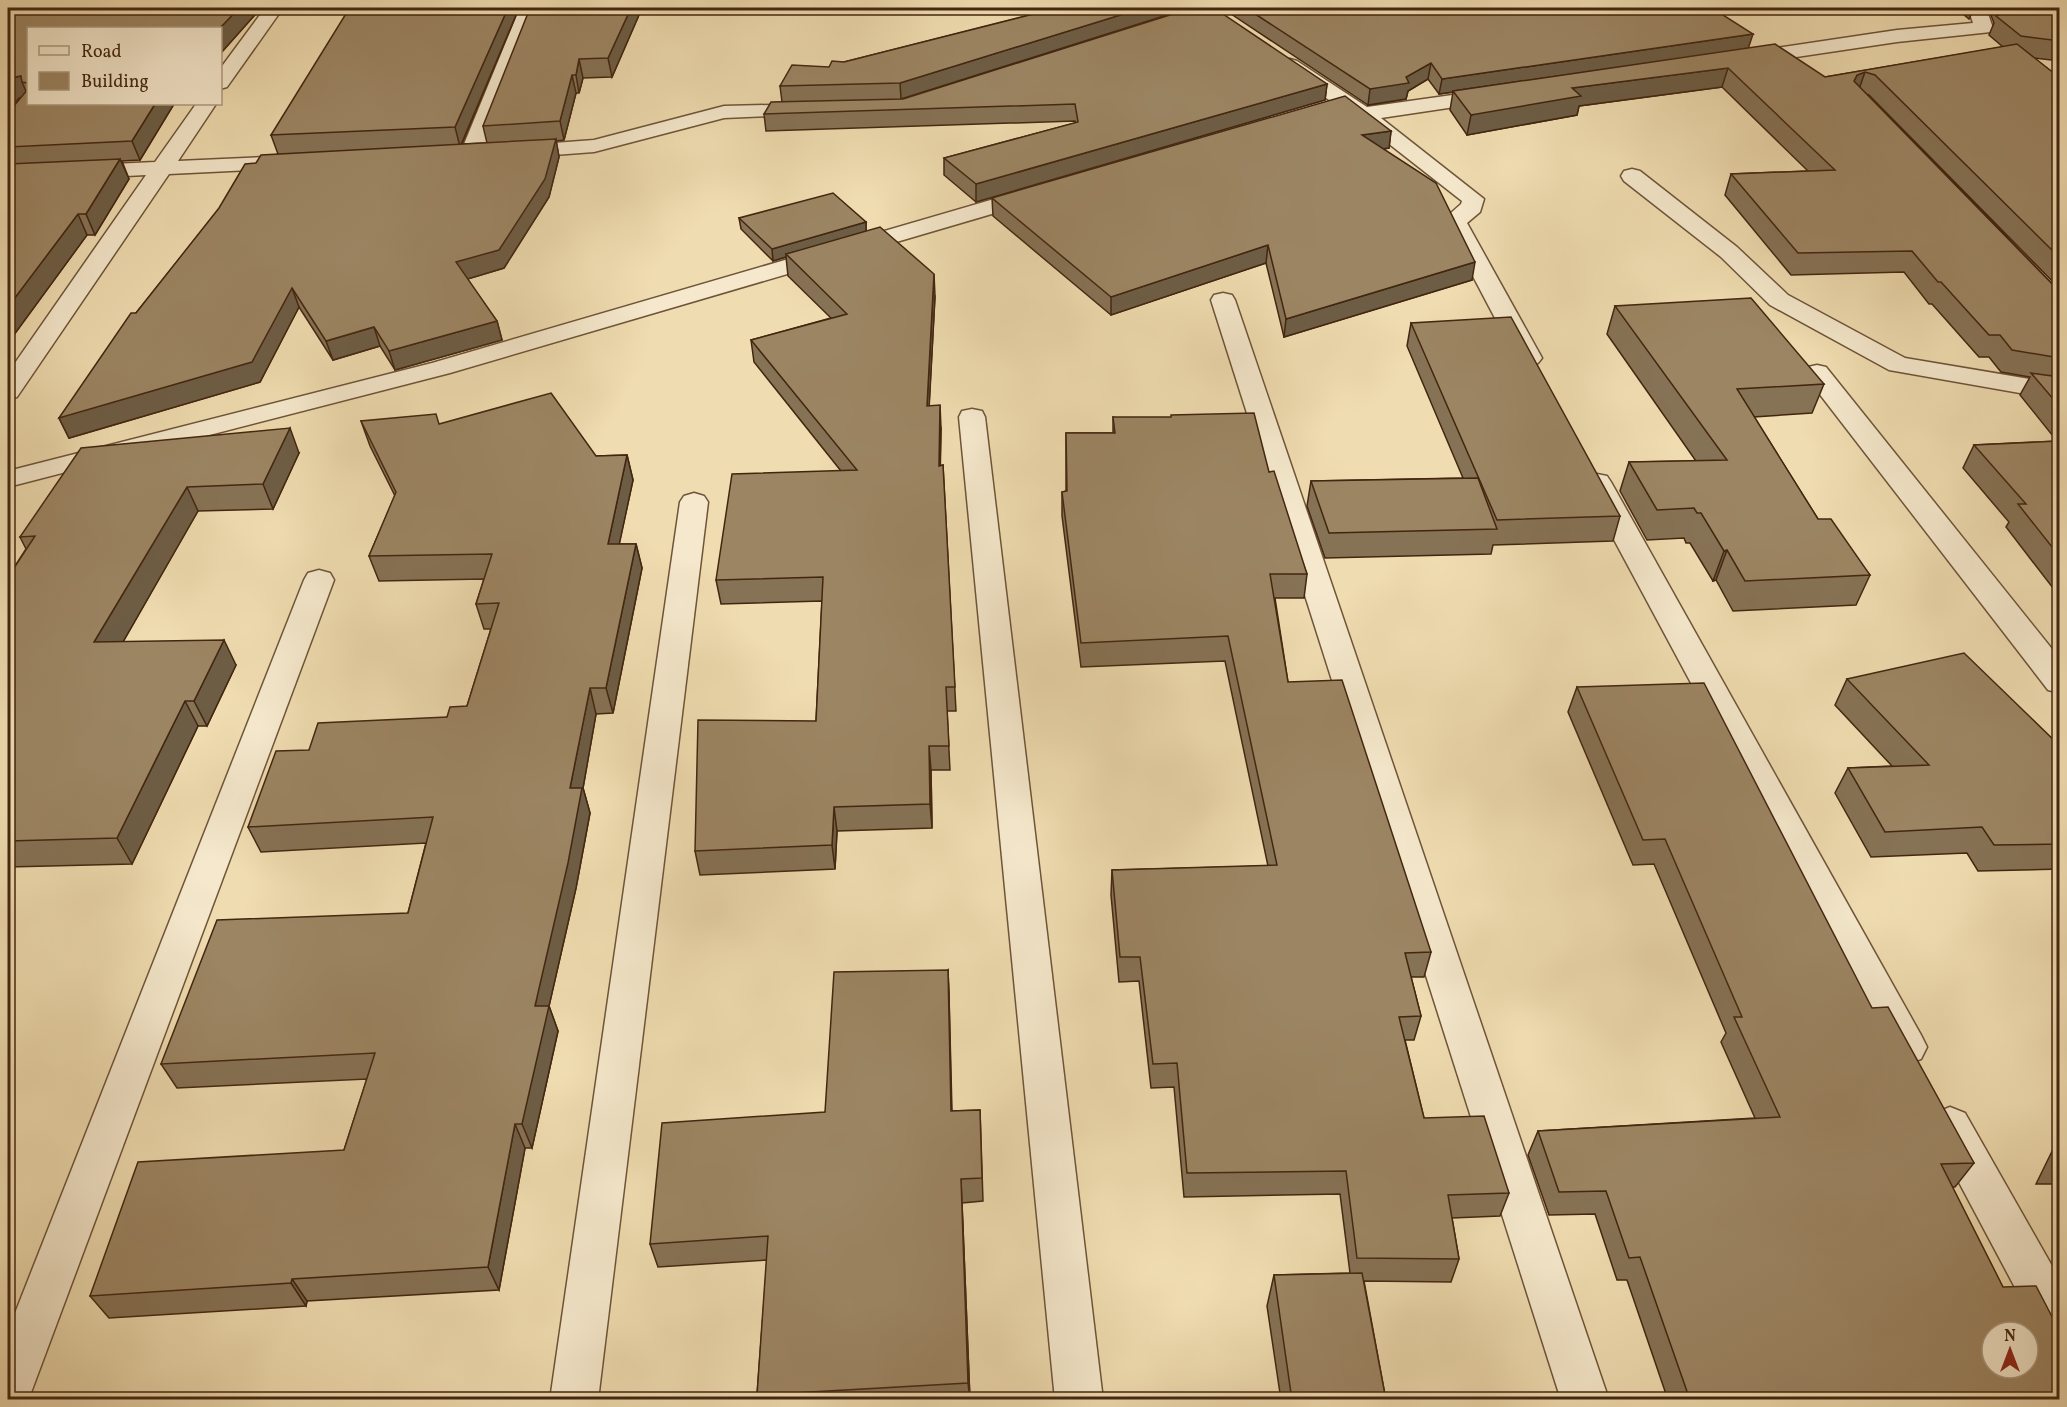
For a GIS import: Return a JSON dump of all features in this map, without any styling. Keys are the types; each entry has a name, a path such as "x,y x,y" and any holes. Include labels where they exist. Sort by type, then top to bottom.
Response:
{"street":[{"path":"222,80 274,8"},
{"path":"470,155 529,8"},
{"path":"1719,62 1897,36 1984,28 1977,8"},
{"path":"1153,27 1217,12"},
{"path":"1277,56 1343,109 1473,199 1472,207 1455,219 1456,223 1542,381"},
{"path":"1343,109 1518,92"},
{"path":"8,391 205,105"},
{"path":"423,157 594,146 724,112 830,109"},
{"path":"8,175 315,161"},
{"path":"1632,176 1729,252 1779,300 1898,365 2060,392"},
{"path":"8,478 441,368 1059,187"},
{"path":"1223,300 1585,1400"},
{"path":"1817,373 2060,682"},
{"path":"972,417 1079,1400"},
{"path":"1582,454 2060,1326"},
{"path":"574,1400 693,502"},
{"path":"8,1390 319,580"}],"building":[{"path":"8,8 76,8 76,11 98,11 102,8 239,8 221,27 27,27 27,83 22,82 21,76 11,78 8,82"},
{"path":"430,8 508,8 455,127 271,135 347,12 428,10"},
{"path":"530,8 631,8 608,58 579,59 576,75 572,75 560,121 483,126"},
{"path":"1050,8 1143,8 900,83 780,86 792,65 829,67 832,61 844,62 1053,9"},
{"path":"1192,8 1214,8 1327,84 976,184 944,158 1078,122 1075,104 764,114 771,102 903,99"},
{"path":"1246,8 1712,8 1753,34 1442,79 1431,63 1406,77 1409,83 1370,89"},
{"path":"2002,8 2060,8 2060,41 2021,36 1996,16 2001,14"},
{"path":"1775,44 1825,77 2017,44 2060,78 2060,151 2056,151 2060,154 2060,258 1875,75 1865,72 1857,75 1854,81 2060,292 2060,358 2012,350 2000,335 1989,335 1912,251 1798,253 1731,174 1835,170 1728,68 1572,88 1581,96 1471,115 1453,91"},
{"path":"27,90 27,105 154,105 132,141 8,147 8,113"},
{"path":"1345,96 1391,131 1362,135 1436,183 1475,262 1286,319 1268,245 1111,297 992,198"},
{"path":"556,139 545,179 499,250 456,262 497,321 389,351 374,327 326,341 292,288 252,362 59,418 131,313 136,313 219,208 245,164 256,163 261,155"},
{"path":"120,159 86,214 78,214 8,307 8,164"},
{"path":"833,193 866,222 772,249 739,218"},
{"path":"880,227 934,274 927,406 940,405 939,466 943,465 955,687 946,687 949,746 929,746 930,804 834,807 832,845 695,851 698,720 816,721 823,577 716,580 732,474 857,470 751,340 847,314 786,254"},
{"path":"1751,298 1824,384 1737,389 1818,519 1831,519 1870,575 1745,581 1701,513 1697,513 1694,508 1657,510 1629,462 1727,460 1615,306"},
{"path":"1511,317 1620,516 1497,520 1411,323"},
{"path":"2031,373 2060,377 2060,407"},
{"path":"551,393 596,456 627,455 608,544 636,544 606,688 590,688 570,788 582,788 568,863 535,1006 549,1006 522,1124 515,1124 488,1267 292,1279 291,1283 90,1296 138,1162 344,1150 375,1053 161,1064 217,920 408,913 433,817 248,827 276,751 309,750 318,723 447,717 450,707 467,706 499,603 476,604 492,554 369,556 396,492 361,421 436,414 439,424"},
{"path":"1254,413 1269,472 1274,471 1307,574 1270,574 1288,682 1342,680 1431,952 1405,953 1421,1016 1399,1017 1424,1118 1484,1116 1509,1193 1448,1195 1459,1259 1357,1258 1346,1171 1187,1173 1177,1063 1153,1064 1140,957 1120,957 1112,870 1277,865 1228,636 1081,643 1062,492 1067,491 1066,433 1115,433 1113,417"},
{"path":"290,428 263,484 187,487 94,642 224,640 194,701 185,701 117,838 8,841 8,577 35,536 20,537 81,448"},
{"path":"2060,441 2060,557 2018,504 2026,504 1974,445"},
{"path":"1478,478 1497,529 1329,533 1311,481"},
{"path":"1964,653 2060,746 2060,844 1994,845 1982,827 1885,832 1848,768 1929,765 1847,679"},
{"path":"1704,683 1872,1008 1888,1007 1974,1163 1941,1164 2003,1287 2036,1286 2060,1332 2060,1400 1690,1400 1640,1257 1629,1258 1606,1191 1559,1192 1538,1131 1780,1117 1734,1017 1742,1017 1665,839 1643,840 1577,687"},
{"path":"948,970 951,1111 980,1110 982,1178 961,1179 968,1383 757,1395 768,1236 650,1244 662,1123 825,1112 834,972"},
{"path":"1362,1273 1386,1400 1292,1400 1274,1275"}]}
